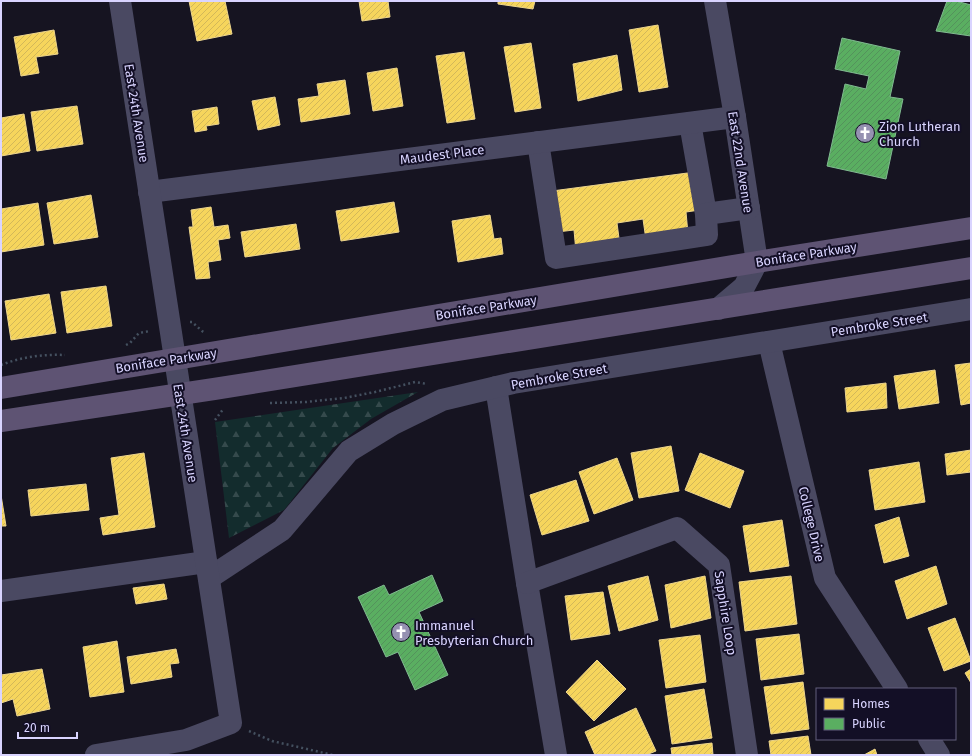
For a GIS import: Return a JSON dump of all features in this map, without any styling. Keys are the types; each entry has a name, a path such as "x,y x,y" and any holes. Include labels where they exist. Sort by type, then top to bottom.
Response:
{"main road":[{"name":"Boniface Parkway","path":"1,388 757,262 971,228"},
{"path":"1,421 180,394 971,268"}],"street":[{"name":"East 24th Avenue","path":"120,1 231,723"},
{"name":"East 22nd Avenue","path":"715,1 735,117 757,262"},
{"name":"Maudest Place","path":"149,192 735,117"},
{"path":"538,142 556,258 707,235 706,214 690,122"},
{"path":"706,214 748,208"},
{"path":"718,309 744,287 757,262"},
{"name":"Pembroke Street","path":"207,570 282,530 349,452 393,424 442,400 521,382 971,309"},
{"name":"College Drive","path":"769,342 825,578 895,688"},
{"path":"496,387 556,755"},
{"name":"Sapphire Loop","path":"527,583 678,528 719,565 747,755"},
{"path":"1,591 207,570"},
{"path":"96,755 186,740 231,723"},
{"path":"930,740 939,755"}],"path":[{"path":"231,723 272,741 333,755"}],"green space":[{"path":"418,392 371,419 333,448 284,510 229,538 215,422"}],"building: Homes":[{"path":"189,1 225,1 232,34 197,41"},
{"path":"359,1 388,1 390,17 362,21"},
{"path":"498,1 535,1 533,9 498,4"},
{"path":"658,25 668,87 639,92 629,30"},
{"path":"54,30 58,54 36,57 39,73 21,76 14,37"},
{"path":"531,43 541,108 515,112 504,47"},
{"path":"464,52 475,119 447,123 436,56"},
{"path":"617,55 622,90 578,101 573,64"},
{"path":"397,68 403,106 373,111 367,73"},
{"path":"345,80 350,114 301,122 298,99 319,96 317,84"},
{"path":"275,97 280,125 258,130 252,101"},
{"path":"77,106 83,144 37,151 31,112"},
{"path":"217,107 219,124 206,126 207,130 195,132 192,111"},
{"path":"24,114 30,151 1,156 1,118"},
{"path":"695,172 700,210 686,212 688,234 646,240 643,219 617,223 620,246 576,252 574,230 557,232 552,191"},
{"path":"91,195 98,237 54,244 47,203"},
{"path":"394,202 399,232 341,241 336,211"},
{"path":"38,203 44,245 1,252 1,209"},
{"path":"211,207 214,227 228,225 230,238 218,240 221,260 208,262 210,278 196,279 189,227 193,227 191,210"},
{"path":"490,215 494,239 501,238 503,254 458,262 452,221"},
{"path":"296,224 300,249 245,257 241,232"},
{"path":"106,286 112,326 67,333 61,292"},
{"path":"49,294 56,333 11,340 5,301"},
{"path":"971,363 971,403 961,405 955,365"},
{"path":"935,370 939,403 899,409 894,376"},
{"path":"886,383 887,408 847,412 845,388"},
{"path":"671,446 679,491 639,498 631,453"},
{"path":"971,450 971,472 947,475 945,454"},
{"path":"144,453 155,527 103,535 100,518 119,515 111,458"},
{"path":"700,453 744,471 730,508 685,490"},
{"path":"617,458 633,500 594,514 579,472"},
{"path":"919,462 925,502 875,510 869,470"},
{"path":"576,480 589,521 542,535 530,495"},
{"path":"86,484 89,510 31,516 28,490"},
{"path":"1,495 6,526 1,526"},
{"path":"899,517 909,556 884,563 875,525"},
{"path":"782,520 789,566 750,572 743,526"},
{"path":"936,566 947,604 907,619 895,581"},
{"path":"648,576 658,620 619,631 608,586"},
{"path":"705,576 711,618 671,628 665,585"},
{"path":"791,576 797,624 745,631 739,582"},
{"path":"164,584 167,599 136,604 133,588"},
{"path":"603,592 610,634 571,640 565,596"},
{"path":"955,618 971,661 944,671 928,628"},
{"path":"799,634 804,674 761,680 756,639"},
{"path":"700,635 706,682 666,688 659,640"},
{"path":"117,641 124,692 90,697 83,647"},
{"path":"176,649 179,663 170,664 172,677 131,684 127,657"},
{"path":"597,660 626,689 594,721 566,692"},
{"path":"42,669 50,709 17,716 13,699 1,703 1,675"},
{"path":"971,669 971,683 965,673"},
{"path":"803,682 809,729 771,734 764,687"},
{"path":"704,689 712,738 672,744 665,696"},
{"path":"636,708 656,751 646,755 595,755 585,732"},
{"path":"808,736 811,755 771,755 769,741"},
{"path":"712,743 713,755 672,755 671,748"},
{"path":"875,749 877,755 864,755"}],"building: Public":[{"path":"947,1 956,1 971,5 971,36 936,31"},
{"name":"Zion Lutheran Church","path":"842,38 900,51 890,97 903,99 886,179 827,166 845,84 866,89 869,76 835,69"},
{"name":"Immanuel Presbyterian Church","path":"432,575 443,601 419,612 448,675 415,690 398,652 386,657 358,597 384,585 389,595"}],"place":[{"name":"Zion Lutheran Church","path":"865,133"},
{"name":"Immanuel Presbyterian Church","path":"401,632"}]}
